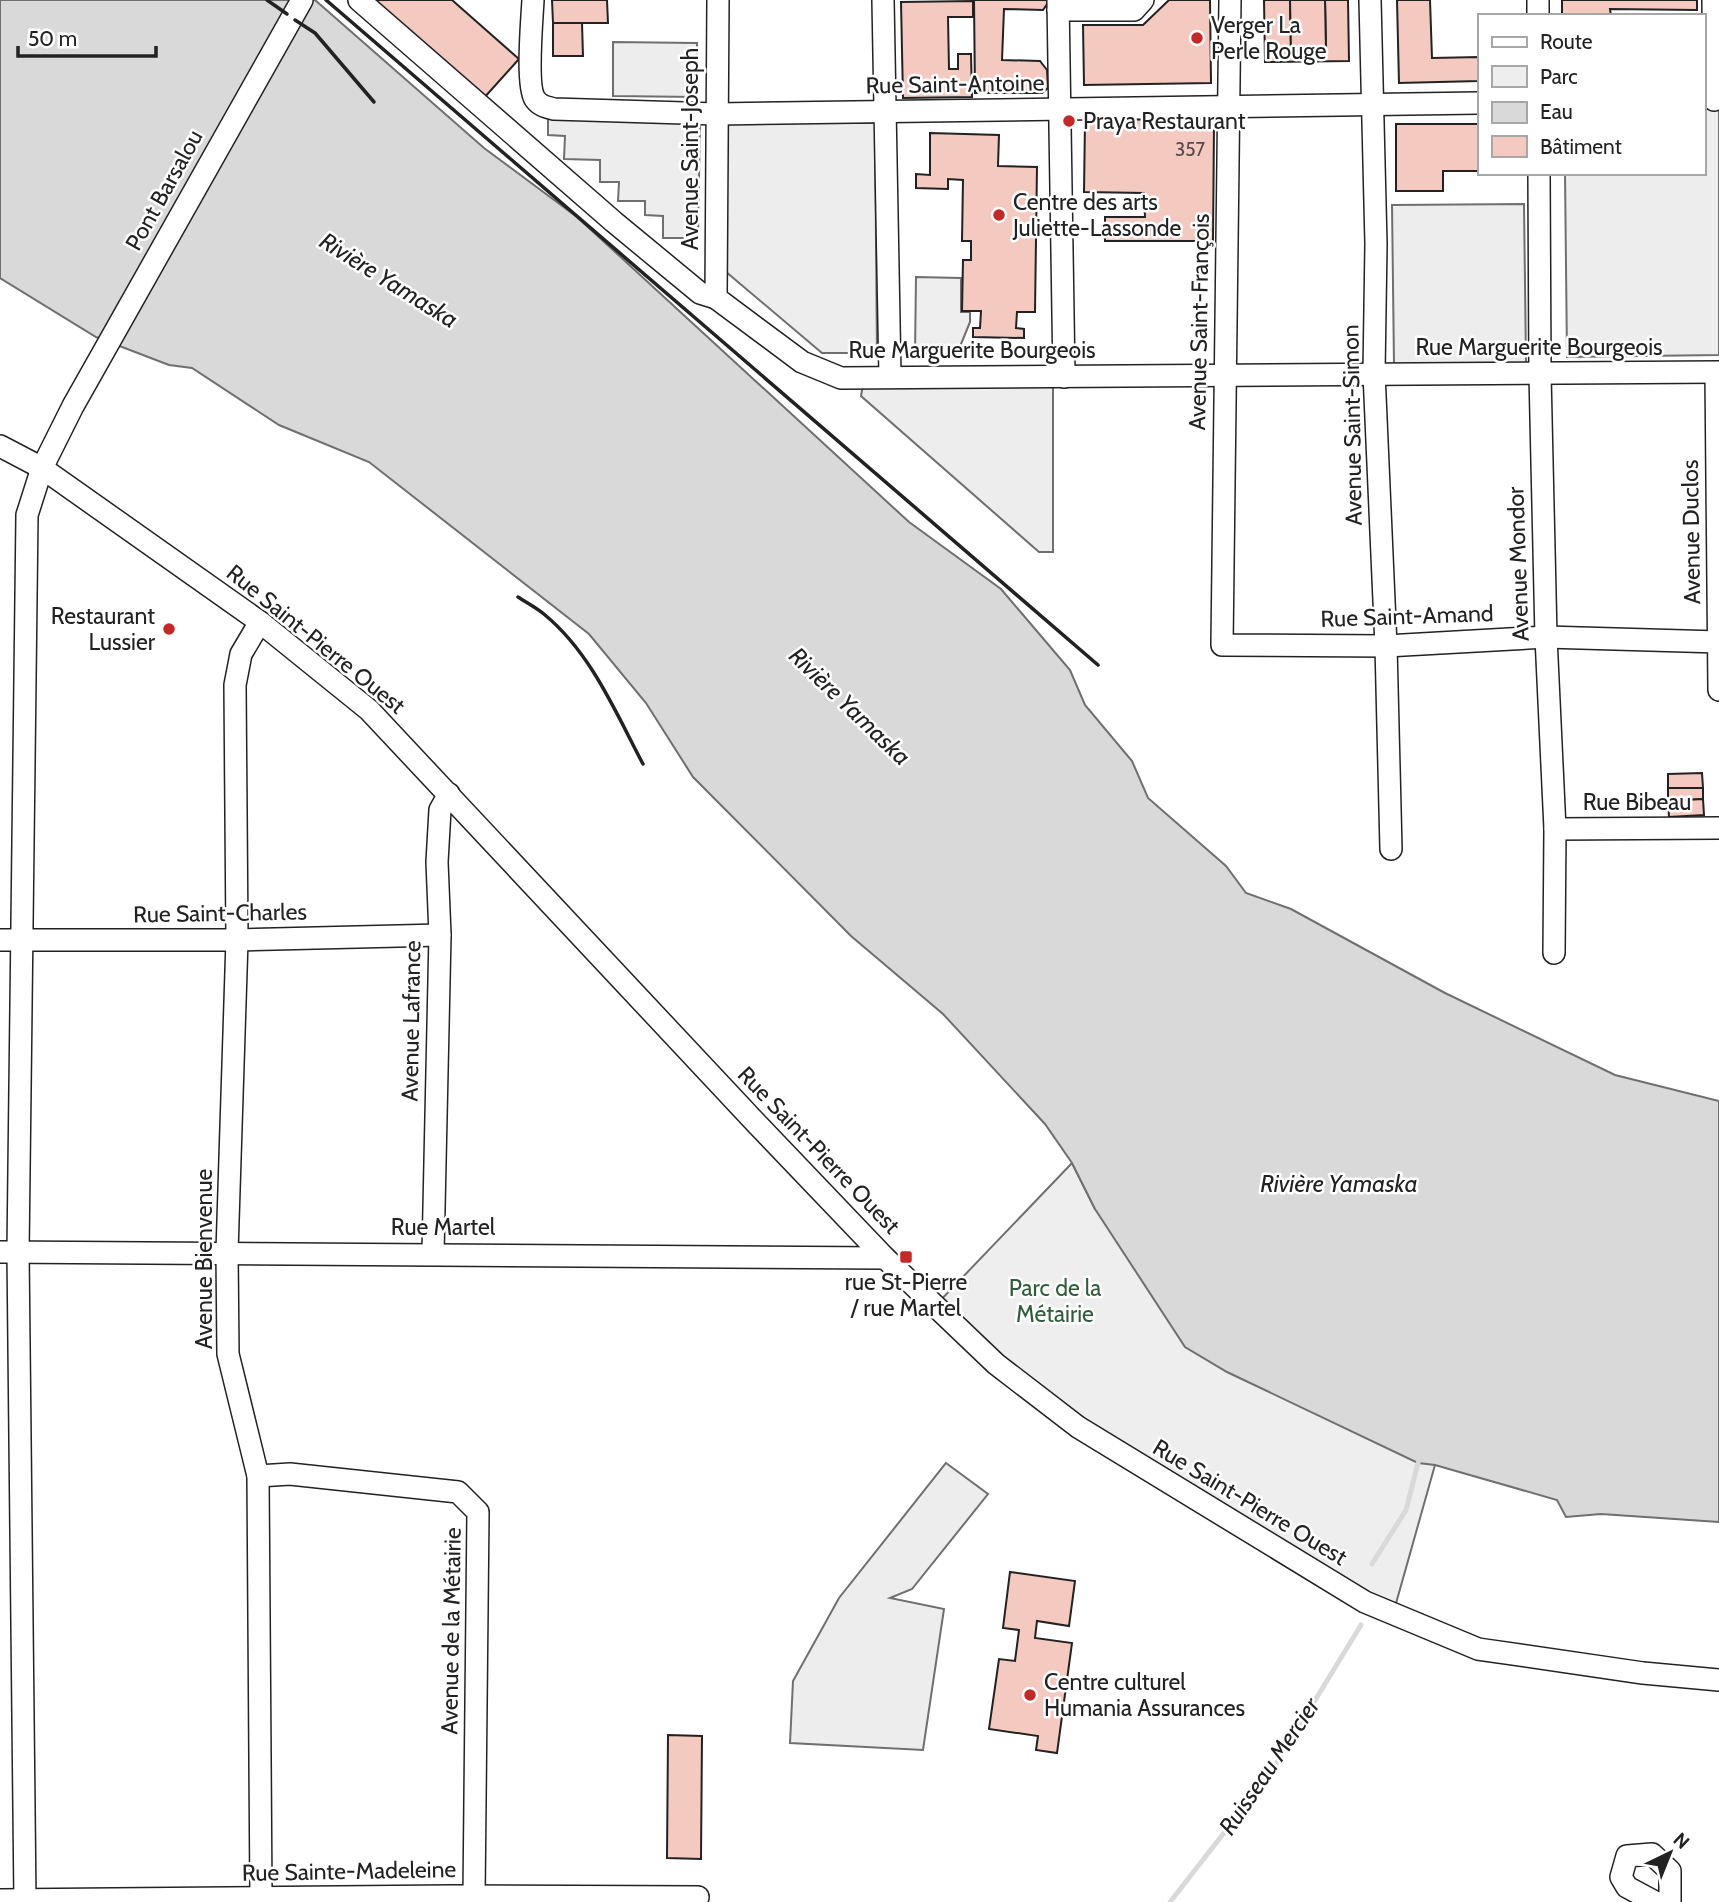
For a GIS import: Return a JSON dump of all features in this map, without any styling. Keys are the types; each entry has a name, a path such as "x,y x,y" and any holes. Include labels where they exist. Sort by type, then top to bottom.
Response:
{"street":[{"name":"Pont Barsalou","path":"25,1901 11,1572 9,1252 22,940 27,515 42,468 74,406 302,0"},
{"name":"Rue Marguerite Bourgeois","path":"359,0 700,293 716,298 802,362 841,378 1718,373"},
{"name":"Rue Saint-Antoine","path":"533,0 531,82 534,98 543,107 717,114 1478,103"},
{"name":"Avenue Saint-Joseph","path":"716,298 718,0"},
{"path":"884,0 890,376"},
{"path":"1063,377 1058,5 1134,10 1143,0"},
{"name":"Avenue Saint-François","path":"1222,645 1230,0"},
{"name":"Avenue Saint-Simon","path":"1370,0 1374,104 1374,373 1386,646 1391,849"},
{"path":"1712,100 1713,0"},
{"name":"Avenue Mondor","path":"1539,175 1546,638 1555,829 1554,953"},
{"name":"Avenue Duclos","path":"1718,373 1719,690"},
{"name":"Rue Saint-Pierre Ouest","path":"0,446 42,468 260,622 369,710 886,1258 996,1364 1078,1427 1365,1602 1478,1649 1643,1673 1719,1680"},
{"name":"Avenue Bienvenue","path":"260,622 241,654 235,685 237,940 228,1252 228,1354 257,1476 261,1899"},
{"name":"Rue Saint-Amand","path":"1222,645 1386,646 1546,638 1719,642"},
{"name":"Avenue Lafrance","path":"433,1253 440,935 437,862 440,810 449,793"},
{"name":"Rue Bibeau","path":"1555,829 1719,828"},
{"name":"Rue Saint-Charles","path":"0,940 237,940 440,935"},
{"name":"Rue Martel","path":"9,1252 886,1258"},
{"name":"Avenue de la Métairie","path":"257,1476 290,1474 457,1492 478,1512 474,1896"},
{"path":"1655,1902 1627,1887 1621,1877 1627,1856 1652,1854 1670,1871 1671,1902"},
{"name":"Rue Sainte-Madeleine","path":"0,1900 698,1897"}],"green space":[{"path":"916,277 961,278 961,312 970,312 970,322 957,354 915,353"},
{"name":"Parc de la Métairie","path":"1072,1163 1095,1209 1435,1465 1393,1614 1163,1480 935,1306"}],"shaded area":[{"path":"613,42 697,43 696,97 613,96"},
{"path":"1705,109 1719,109 1719,355 1567,357 1565,175 1705,175"},
{"path":"548,116 700,119 698,238 663,238 663,216 645,215 645,201 618,201 619,182 600,182 600,160 564,159 565,136 548,135"},
{"path":"724,123 875,123 877,353 822,353 725,271"},
{"path":"1524,204 1526,363 1394,364 1392,205"},
{"path":"864,379 1053,379 1053,552 1039,552 861,396"},
{"path":"946,1463 988,1494 912,1589 890,1598 944,1609 923,1750 790,1743 793,1681 839,1598"}],"water":[{"name":"Rivière Yamaska","path":"0,0 315,0 484,148 577,217 909,522 1001,589 1070,670 1085,705 1132,761 1148,798 1226,866 1246,893 1291,909 1445,993 1615,1075 1719,1101 1719,1522 1601,1514 1566,1517 1557,1500 1435,1465 1418,1463 1227,1372 1185,1347 1095,1209 1072,1163 1045,1124 943,1014 851,936 693,777 646,703 589,634 369,462 279,425 192,368 169,365 96,337 0,278"}],"building":[{"path":"371,0 452,0 519,59 483,99"},
{"path":"552,0 607,0 608,23 553,23"},
{"path":"974,0 1050,0 1043,10 1004,9 1002,60 1040,61 1047,70 1048,88 1042,93 975,93"},
{"path":"1169,0 1210,0 1211,83 1084,85 1083,25 1143,25"},
{"path":"1264,0 1290,0 1291,51 1326,50 1325,0 1348,0 1349,61 1265,62"},
{"path":"1290,0 1325,0 1326,50 1291,51"},
{"path":"1397,0 1430,0 1432,58 1478,57 1478,81 1399,83"},
{"path":"1562,0 1697,0 1697,10 1610,9 1611,14 1562,14"},
{"path":"973,1 973,17 948,17 949,69 958,69 958,54 971,54 972,97 903,98 901,2"},
{"path":"553,23 582,23 583,56 553,56"},
{"path":"1205,119 1214,125 1213,241 1105,241 1105,217 1145,217 1144,193 1084,192 1085,120"},
{"path":"1396,124 1478,124 1478,171 1443,171 1443,191 1396,191"},
{"name":"Centre des arts Juliette-Lassonde","path":"930,133 999,135 998,166 1037,167 1035,312 1017,312 1016,328 1024,329 1024,338 973,337 973,328 980,328 981,311 962,311 963,260 971,260 971,241 962,241 963,180 948,179 948,189 916,188 916,174 930,175"},
{"path":"1702,773 1703,788 1668,788 1668,774"},
{"path":"1668,788 1703,788 1703,799 1668,801"},
{"path":"1703,799 1704,815 1669,817 1668,801"},
{"name":"Centre culturel Humania Assurances","path":"1010,1572 1075,1581 1069,1626 1037,1621 1035,1638 1072,1643 1057,1753 1036,1750 1038,1736 989,1729 999,1659 1015,1661 1019,1630 1003,1628"},
{"path":"668,1735 702,1736 701,1859 667,1858"}],"waterway":[{"name":"Ruisseau Mercier","path":"1372,1564 1406,1510 1418,1463"},
{"name":"Ruisseau Mercier","path":"1170,1902 1270,1774 1361,1625"}],"wall":[{"path":"267,0 287,14"},
{"path":"326,0 1098,665"},
{"path":"295,20 315,33 374,102"},
{"path":"518,597 545,615 576,647 612,704 643,764"}],"place":[{"name":"Verger La Perle Rouge","path":"1197,38"},
{"name":"Praya Restaurant","path":"1069,121"},
{"name":"Centre des arts Juliette-Lassonde","path":"999,215"},
{"name":"Restaurant Lussier","path":"169,629"},
{"name":"rue St-Pierre / rue Martel","path":"906,1257"},
{"name":"Centre culturel Humania Assurances","path":"1030,1695"}]}
